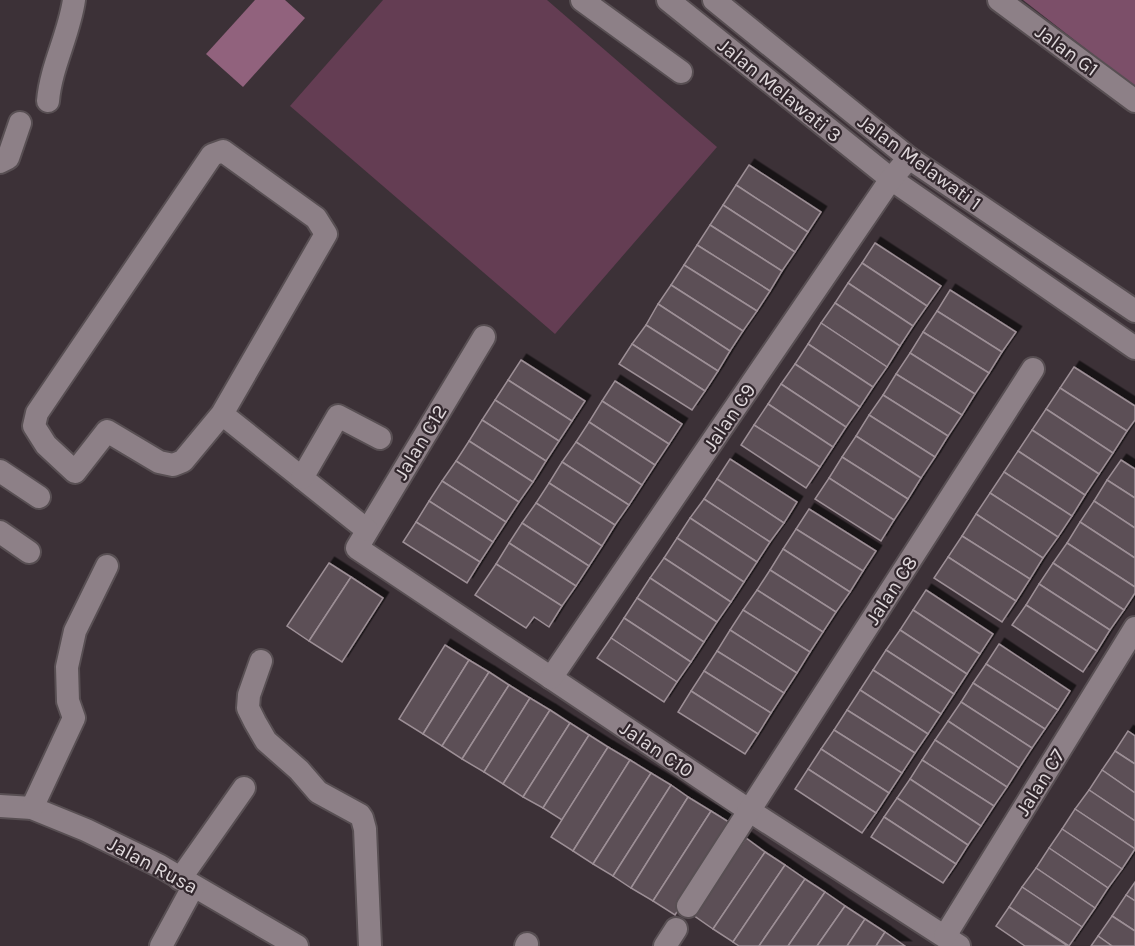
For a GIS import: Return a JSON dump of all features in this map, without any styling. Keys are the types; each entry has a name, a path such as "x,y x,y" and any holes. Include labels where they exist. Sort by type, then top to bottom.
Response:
{"street":[{"path":"48,101 49,85 74,0"},
{"path":"582,0 681,72"},
{"name":"Jalan Melawati 3","path":"668,0 891,179"},
{"name":"Jalan Melawati 1","path":"714,0 909,158 1135,311"},
{"name":"Jalan G1","path":"999,0 1135,100"},
{"path":"0,162 8,158 20,123"},
{"path":"223,151 316,218 326,234 222,414 183,461 173,465 159,462 107,431 75,472 46,445 34,426 37,413 212,155 223,151"},
{"name":"Jalan C9","path":"551,678 891,179 909,158"},
{"name":"Jalan Melawati 1","path":"891,179 1135,348"},
{"name":"Jalan C12","path":"362,539 484,337"},
{"name":"Jalan C8","path":"688,906 1033,369"},
{"name":"Jalan C10","path":"222,414 302,478 362,539 551,678 750,812 952,941"},
{"path":"302,478 338,416 380,438"},
{"path":"0,471 39,497"},
{"path":"0,532 29,552"},
{"path":"32,808 74,717 68,701 67,668 75,631 107,566"},
{"name":"Jalan C7","path":"952,941 1135,628"},
{"path":"261,661 249,695 249,708 266,741 299,770 318,792 362,818 370,946"},
{"path":"161,946 187,883 244,788"},
{"name":"Jalan Rusa","path":"0,806 32,808 86,830 160,866 297,946"}],"shaded area":[{"path":"255,0 285,0 305,18 243,87 206,54"},
{"path":"383,0 547,0 717,147 555,334 290,106"},
{"path":"1023,0 1135,0 1135,87"}],"building":[{"path":"749,165 821,212 808,232 736,185"},
{"path":"736,185 808,232 795,252 723,205"},
{"path":"723,205 795,252 782,271 710,225"},
{"path":"710,225 782,271 770,291 697,245"},
{"path":"875,243 941,286 927,306 862,263"},
{"path":"697,245 770,291 757,311 684,265"},
{"path":"862,263 927,306 913,326 848,283"},
{"path":"684,265 757,311 743,331 671,285"},
{"path":"848,283 913,326 900,346 835,303"},
{"path":"671,285 743,331 730,351 658,304"},
{"path":"950,290 1016,332 1002,352 937,311"},
{"path":"835,303 900,346 887,367 821,323"},
{"path":"658,304 730,351 718,371 646,325"},
{"path":"937,311 1002,352 989,373 923,332"},
{"path":"821,323 887,367 873,387 808,344"},
{"path":"646,325 718,371 705,391 632,344"},
{"path":"923,332 989,373 975,394 910,353"},
{"path":"632,344 705,391 692,410 619,364"},
{"path":"808,344 873,387 860,407 795,364"},
{"path":"910,353 975,394 962,415 896,374"},
{"path":"521,360 585,401 572,421 508,380"},
{"path":"795,364 860,407 846,427 781,384"},
{"path":"1074,367 1135,406 1135,420 1127,431 1060,388"},
{"path":"896,374 962,415 948,436 883,395"},
{"path":"508,380 572,421 559,441 495,400"},
{"path":"615,381 682,424 669,444 602,401"},
{"path":"781,384 846,427 833,447 768,404"},
{"path":"1060,388 1127,431 1113,453 1046,409"},
{"path":"883,395 948,436 935,457 869,415"},
{"path":"495,400 559,441 546,461 482,420"},
{"path":"602,401 669,444 655,465 589,422"},
{"path":"768,404 833,447 820,467 754,425"},
{"path":"1046,409 1113,453 1099,474 1032,430"},
{"path":"869,415 935,457 921,478 856,436"},
{"path":"482,420 546,461 533,482 469,441"},
{"path":"589,422 655,465 642,485 576,442"},
{"path":"754,425 820,467 806,488 741,445"},
{"path":"1032,430 1099,474 1085,495 1018,451"},
{"path":"856,436 921,478 908,499 842,457"},
{"path":"469,441 533,482 519,502 456,461"},
{"path":"576,442 642,485 629,505 562,462"},
{"path":"1018,451 1085,495 1072,516 1004,472"},
{"path":"842,457 908,499 894,520 829,478"},
{"path":"730,459 797,502 784,523 717,479"},
{"path":"1121,460 1135,469 1135,498 1107,480"},
{"path":"456,461 519,502 506,522 442,481"},
{"path":"562,462 629,505 615,525 549,483"},
{"path":"1004,472 1072,516 1058,537 990,493"},
{"path":"829,478 894,520 881,541 815,499"},
{"path":"717,479 784,523 770,542 704,499"},
{"path":"1107,480 1135,498 1135,528 1094,501"},
{"path":"442,481 506,522 493,542 429,501"},
{"path":"549,483 615,525 602,546 536,503"},
{"path":"990,493 1058,537 1043,558 976,514"},
{"path":"704,499 770,542 757,562 690,518"},
{"path":"429,501 493,542 480,562 416,522"},
{"path":"1094,501 1135,528 1135,558 1080,522"},
{"path":"536,503 602,546 589,566 522,523"},
{"path":"809,509 876,551 863,571 796,529"},
{"path":"976,514 1043,558 1030,579 962,536"},
{"path":"690,518 757,562 744,582 677,538"},
{"path":"416,522 480,562 467,583 403,542"},
{"path":"1080,522 1135,558 1135,587 1067,543"},
{"path":"522,523 589,566 576,586 509,543"},
{"path":"796,529 863,571 850,592 783,549"},
{"path":"962,536 1030,579 1016,601 948,557"},
{"path":"677,538 744,582 731,602 664,558"},
{"path":"509,543 576,586 562,606 496,564"},
{"path":"1067,543 1135,587 1135,593 1124,610 1053,563"},
{"path":"783,549 850,592 836,612 770,570"},
{"path":"948,557 1016,601 1002,622 934,578"},
{"path":"664,558 731,602 717,622 650,578"},
{"path":"329,563 351,577 309,641 287,626"},
{"path":"1053,563 1124,610 1110,630 1039,584"},
{"path":"496,564 562,606 549,627 534,617 526,628 475,595"},
{"path":"770,570 836,612 823,632 757,590"},
{"path":"351,577 383,598 342,662 309,641"},
{"path":"650,578 717,622 704,642 637,598"},
{"path":"1039,584 1110,630 1097,651 1026,605"},
{"path":"757,590 823,632 810,652 743,610"},
{"path":"926,590 993,634 980,654 913,610"},
{"path":"637,598 704,642 691,662 624,618"},
{"path":"1026,605 1097,651 1083,672 1012,625"},
{"path":"743,610 810,652 797,673 730,630"},
{"path":"913,610 980,654 967,674 900,630"},
{"path":"624,618 691,662 677,682 611,638"},
{"path":"730,630 797,673 784,693 717,651"},
{"path":"900,630 967,674 954,694 886,650"},
{"path":"611,638 677,682 664,702 597,658"},
{"path":"999,644 1070,691 1058,710 986,664"},
{"path":"445,645 469,660 423,734 399,719"},
{"path":"886,650 954,694 941,714 873,670"},
{"path":"717,651 784,693 771,713 704,671"},
{"path":"469,660 489,672 442,746 423,734"},
{"path":"986,664 1058,710 1045,729 973,683"},
{"path":"873,670 941,714 928,734 860,690"},
{"path":"704,671 771,713 758,734 691,691"},
{"path":"489,672 509,685 462,759 442,746"},
{"path":"973,683 1045,729 1032,748 961,702"},
{"path":"509,685 530,698 484,772 462,759"},
{"path":"860,690 928,734 915,753 847,710"},
{"path":"691,691 758,734 745,754 678,712"},
{"path":"530,698 550,710 503,784 484,772"},
{"path":"961,702 1032,748 1019,768 948,721"},
{"path":"550,710 570,723 523,797 503,784"},
{"path":"847,710 915,753 902,773 834,730"},
{"path":"948,721 1019,768 1007,787 935,740"},
{"path":"570,723 589,735 543,808 523,797"},
{"path":"834,730 902,773 889,793 821,749"},
{"path":"1128,731 1135,736 1135,764 1115,751"},
{"path":"589,735 608,747 562,820 543,808"},
{"path":"935,740 1007,787 994,806 922,760"},
{"path":"608,747 630,760 573,851 551,837"},
{"path":"821,749 889,793 876,813 808,769"},
{"path":"1115,751 1135,764 1135,793 1102,770"},
{"path":"630,760 651,773 593,864 573,851"},
{"path":"922,760 994,806 981,826 910,779"},
{"path":"808,769 876,813 862,833 795,789"},
{"path":"1102,770 1135,793 1135,821 1089,790"},
{"path":"651,773 671,785 613,876 593,864"},
{"path":"910,779 981,826 968,845 897,798"},
{"path":"671,785 688,797 631,888 613,876"},
{"path":"1089,790 1135,821 1135,849 1075,809"},
{"path":"688,797 711,811 653,901 631,888"},
{"path":"897,798 968,845 956,864 884,817"},
{"path":"1075,809 1135,849 1122,869 1062,829"},
{"path":"711,811 732,824 675,915 653,901"},
{"path":"884,817 956,864 943,883 871,837"},
{"path":"1062,829 1122,869 1108,888 1049,848"},
{"path":"746,838 765,852 713,929 693,915"},
{"path":"1049,848 1108,888 1095,908 1036,868"},
{"path":"765,852 785,865 733,942 713,929"},
{"path":"785,865 805,879 759,946 739,946 733,942"},
{"path":"1036,868 1095,908 1082,927 1022,887"},
{"path":"805,879 825,892 788,946 759,946"},
{"path":"1135,882 1135,901 1126,895"},
{"path":"1022,887 1082,927 1069,946 1009,907"},
{"path":"825,892 845,906 817,946 788,946"},
{"path":"1126,895 1135,901 1135,931 1112,916"},
{"path":"845,906 865,919 847,946 817,946"},
{"path":"1009,907 1068,946 1025,946 996,926"},
{"path":"1112,916 1135,931 1135,946 1112,946 1098,936"},
{"path":"865,919 885,932 876,946 847,946"},
{"path":"885,932 905,946 876,946"},
{"path":"1098,936 1112,946 1091,946"}]}
